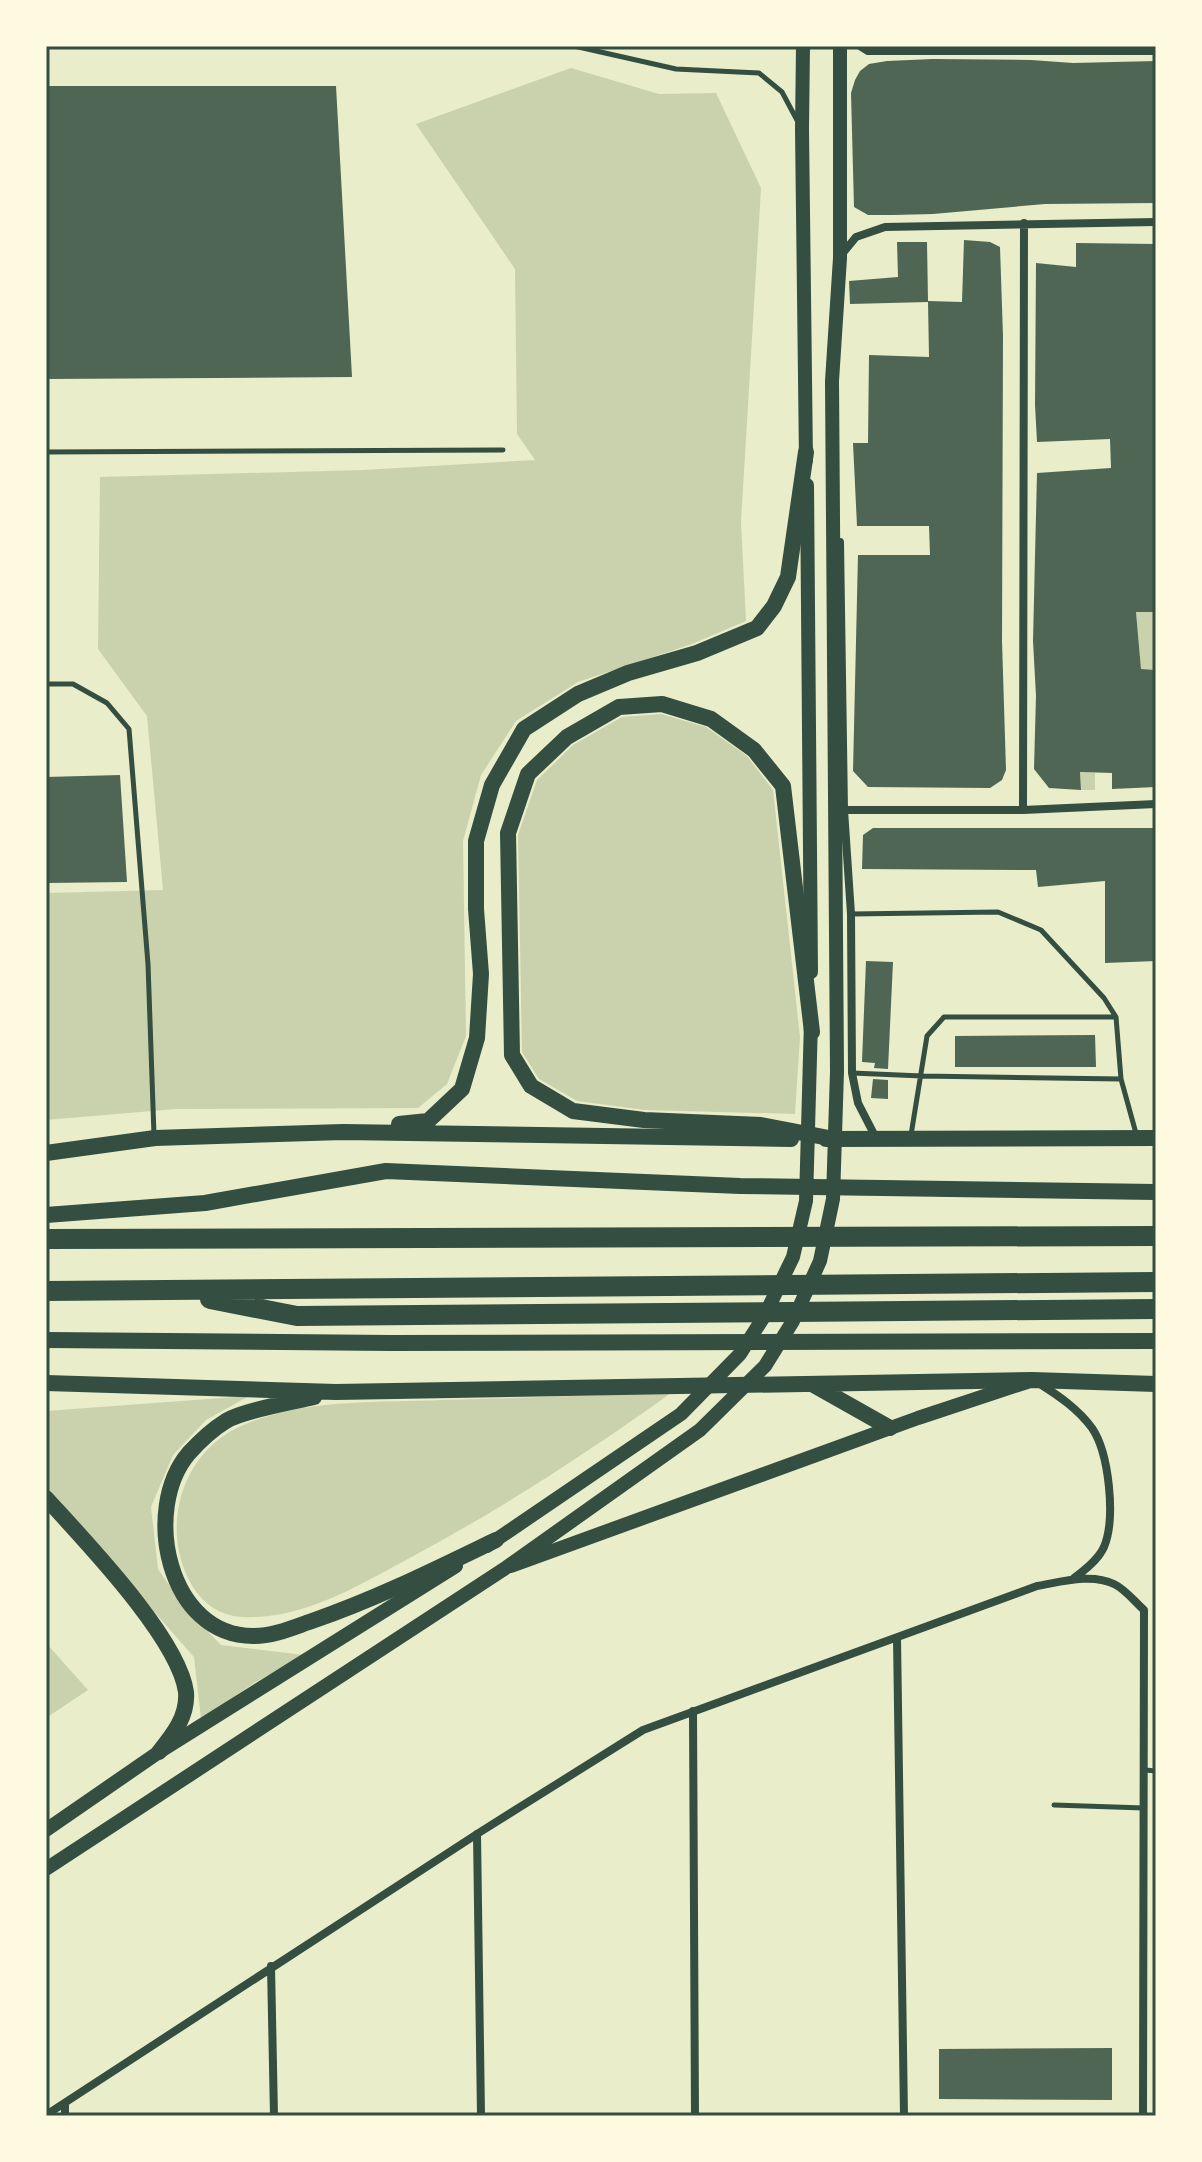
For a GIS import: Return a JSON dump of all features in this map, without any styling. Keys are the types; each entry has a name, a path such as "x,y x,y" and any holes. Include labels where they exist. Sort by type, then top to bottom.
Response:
{"highway":[{"path":"46,1239 1156,1236"},
{"path":"46,1291 1156,1282"},
{"path":"166,1290 297,1316 1156,1309"}],"main road":[{"path":"46,1830 159,1752 496,1540 681,1414 740,1354 765,1315 793,1257 806,1201 812,1032 803,46"},
{"path":"46,1869 507,1567 700,1430 765,1366 793,1321 820,1261 833,1199 844,1072 832,381 840,258 840,46"},
{"path":"343,1132 428,1121 462,1089 477,1038 481,974 476,841 492,785 524,729 578,694 628,673 697,653 757,628 774,606 788,577 806,452"},
{"path":"812,1032 783,786 754,750 711,719 662,704 619,707 567,737 528,774 508,833 512,1055 531,1086 573,1111 644,1120 761,1125 834,1139"},
{"path":"46,1153 155,1138 343,1132 834,1139 1156,1138"},
{"path":"46,1215 205,1203 386,1171 740,1186 1156,1192"},
{"path":"46,1340 391,1343 1156,1341"},
{"path":"507,1567 890,1428 1032,1380"},
{"path":"46,1383 336,1392 1032,1380 1156,1384"},
{"path":"811,1384 890,1428"},
{"path":"336,1392 228,1420 191,1451 175,1471 165,1520 167,1551 175,1578 202,1619 217,1629 233,1634 271,1635 347,1609 496,1540"},
{"path":"46,1498 100,1557 169,1647 186,1693 180,1725 159,1752"}],"street":[{"path":"860,46 868,51 1156,51"},
{"path":"840,258 856,237 885,227 1156,222"},
{"path":"1023,810 1024,223"},
{"path":"832,381 841,561 844,810 851,914 844,1072 877,1139"},
{"path":"844,810 1023,810 1156,804"},
{"path":"1032,1380 1060,1396 1081,1414 1102,1450 1109,1489 1104,1547 1086,1570 1072,1580"},
{"path":"46,2115 271,1966 643,1730 1037,1586 1095,1579 1115,1584 1144,1610 1156,1609"},
{"path":"1143,2116 1144,1610"},
{"path":"897,1638 904,2116"},
{"path":"693,1711 695,2116"},
{"path":"477,1834 481,2116"},
{"path":"271,1966 274,2116"},
{"path":"65,2104 65,2116"}],"lane":[{"path":"574,46 676,69 759,73 782,92 802,129"},
{"path":"46,452 503,450"},
{"path":"46,684 73,684 107,703 129,729 148,964 155,1138"},
{"path":"851,914 998,912 1041,930 1104,998 1116,1017 1121,1079 1138,1138"},
{"path":"910,1137 927,1036 944,1017 1116,1017"},
{"path":"844,1072 1121,1079"},
{"path":"1144,1770 1156,1771"},
{"path":"1054,1805 1144,1808"}],"green space":[{"path":"571,68 659,94 716,93 761,188 741,522 746,621 692,644 578,682 516,721 481,775 463,841 466,1036 447,1084 418,1108 176,1109 46,1120 46,893 163,890 147,716 98,649 100,477 363,470 535,460 517,434 515,269 416,124"},
{"path":"1136,612 1156,612 1156,670 1141,669"},
{"path":"661,714 706,727 747,756 773,790 800,1037 795,1114 645,1110 577,1101 539,1079 522,1052 518,835 537,780 573,745 622,717"},
{"path":"1080,772 1095,773 1095,790 1081,790"},
{"path":"671,1393 508,1502 368,1581 327,1600 264,1617 226,1614 202,1599 183,1565 177,1519 181,1496 190,1475 202,1456 219,1439 263,1418 313,1407 364,1402"},
{"path":"249,1396 206,1420 173,1455 151,1507 158,1569 185,1608 221,1645 304,1655 254,1683 201,1719 194,1657 46,1489 46,1411"},
{"path":"46,1643 88,1690 46,1718"}],"building":[{"path":"933,59 1073,63 1156,61 1156,203 1045,204 893,215 868,215 854,207 851,93 855,80 869,64"},
{"path":"46,86 336,86 352,377 46,379"},
{"path":"964,240 990,242 1000,247 1003,336 1002,641 1006,770 1002,780 990,788 868,787 853,771 858,555 930,555 929,526 857,526 853,443 868,443 869,355 929,357 928,302 850,304 849,281 898,277 897,242 927,242 928,301 962,302"},
{"path":"1076,243 1156,244 1156,612 1136,612 1141,669 1156,670 1156,787 1112,789 1112,773 1080,772 1081,790 1049,788 1034,769 1037,473 1111,468 1110,439 1037,442 1036,263 1076,267"},
{"path":"120,775 127,882 46,883 46,777"},
{"path":"873,828 1156,828 1156,961 1105,963 1105,881 1038,887 1036,870 862,869 863,835"},
{"path":"866,961 893,962 888,1069 874,1068 875,1063 862,1062"},
{"path":"1095,1035 1096,1067 955,1067 955,1036"},
{"path":"873,1079 888,1080 888,1099 871,1098"},
{"path":"1112,2048 1112,2100 939,2099 939,2049"}]}
